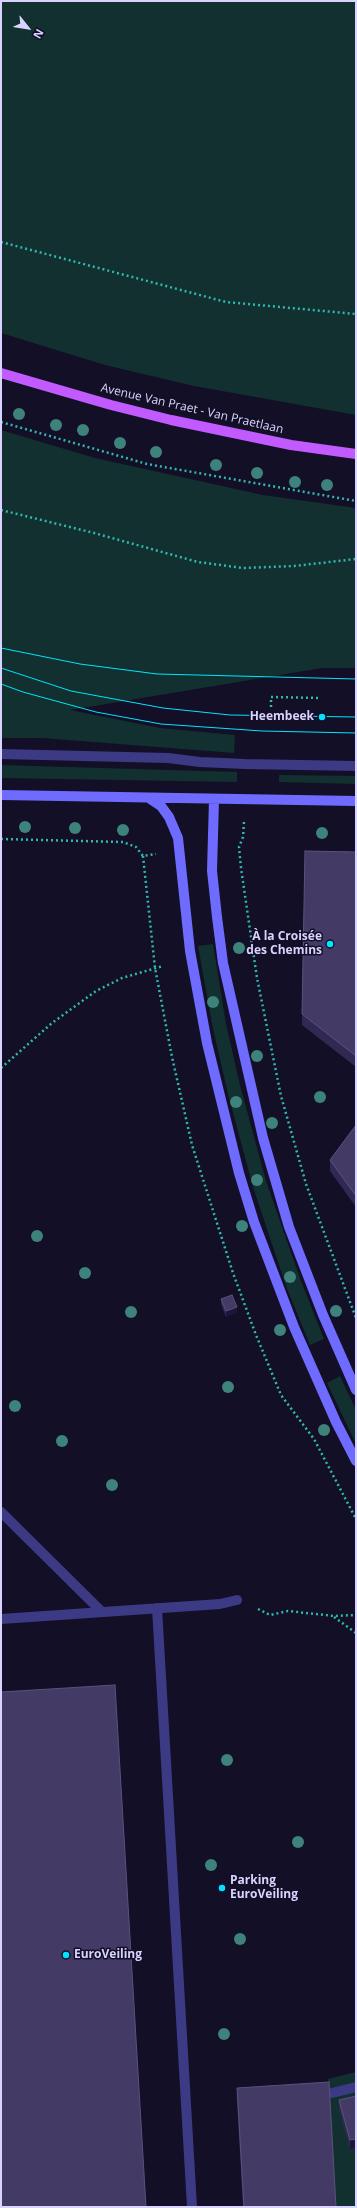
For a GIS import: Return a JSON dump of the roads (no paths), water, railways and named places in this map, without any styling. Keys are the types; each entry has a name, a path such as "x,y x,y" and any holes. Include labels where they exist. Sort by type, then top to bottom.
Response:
{"main road":[{"name":"Avenue Van Praet - Van Praetlaan","path":"1,373 111,405 171,420 291,445 356,454"}],"street":[{"path":"1,754 168,758 200,762 245,764 356,766"},
{"path":"1,795 356,801"},
{"path":"149,798 161,806 169,817 178,838 190,951 207,1043 239,1173 254,1222 294,1327 336,1422 356,1461"},
{"path":"214,799 212,850 216,917 223,962 263,1138 289,1227 323,1315 356,1390"},
{"path":"1,1512 102,1612"},
{"path":"1,1619 220,1604 237,1600"},
{"path":"157,1608 192,2207"},
{"path":"332,2093 356,2087"}],"tram line":[{"path":"1,648 80,664 157,674 356,679"},
{"path":"1,668 71,691 163,708 230,715 356,717"},
{"path":"1,684 23,692 96,712 161,724 262,731 356,733"}],"place":[{"name":"Heembeek","path":"322,717"},
{"name":"À la Croisée des Chemins","path":"330,944"},
{"name":"Parking EuroVeiling","path":"222,1888"},
{"name":"EuroVeiling","path":"66,1955"}]}
